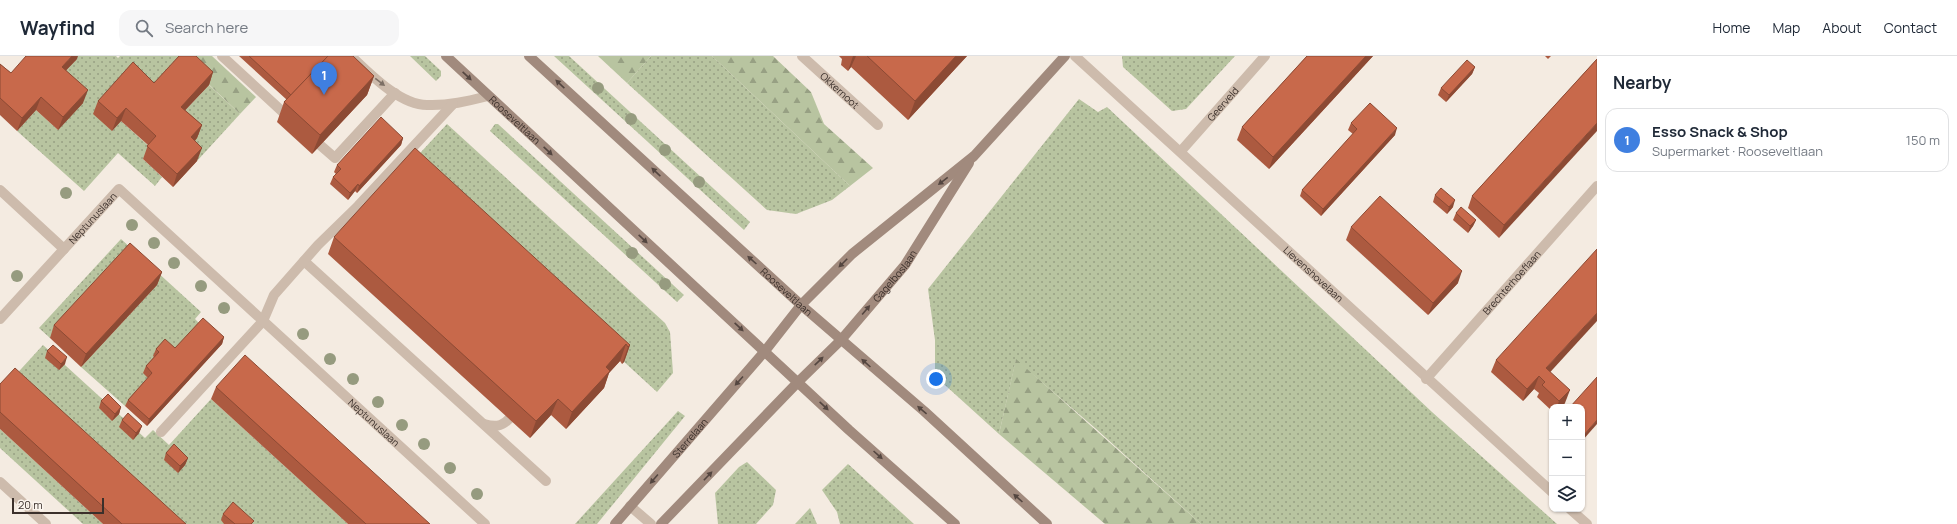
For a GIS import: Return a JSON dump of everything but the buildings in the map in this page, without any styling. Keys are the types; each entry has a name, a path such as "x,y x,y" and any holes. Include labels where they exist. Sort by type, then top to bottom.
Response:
{"main road":[{"name":"Rooseveltlaan","path":"446,56 765,352 956,524"},
{"name":"Rooseveltlaan","path":"529,56 801,305 924,411 1047,524"},
{"name":"Gagelboslaan","path":"765,352 801,305 852,254 974,156 1065,56"},
{"name":"Gagelboslaan","path":"798,382 841,340 905,265 974,156"},
{"name":"Sterrelaan","path":"615,524 765,352"},
{"path":"661,524 798,382"}],"street":[{"path":"222,56 285,114"},
{"path":"351,56 379,82 402,98 425,106 453,104 488,96"},
{"name":"Okkernoot","path":"802,56 878,125"},
{"name":"Lievenshovelaan","path":"1075,56 1181,151 1426,379 1549,489"},
{"name":"Geerveld","path":"1181,151 1265,56"},
{"path":"320,146 334,158 395,93"},
{"path":"161,432 263,321 274,295 304,261 358,206 453,104"},
{"name":"Brechterhoeflaan","path":"1426,379 1597,186"},
{"name":"Neptunuslaan","path":"64,249 119,189 485,524"},
{"path":"0,190 64,249 0,319"},
{"path":"304,261 546,481"},
{"path":"482,423 492,427 500,426 509,419"},
{"path":"0,482 46,524"},
{"path":"630,506 651,524"},
{"path":"1573,512 1587,524"}],"green space":[{"path":"74,56 116,56 118,58 120,56 179,56 182,60 150,96 129,75 112,131 121,121 152,149 143,159 162,177 155,186 118,153 84,191 17,131 36,110 58,130 58,79 77,59"},
{"path":"179,56 212,56 256,97 240,114"},
{"path":"410,56 425,56 441,71 441,76 436,81"},
{"path":"554,56 569,56 750,222 744,230"},
{"path":"598,56 651,56 627,83"},
{"path":"651,56 712,56 850,186 832,200 796,214 767,210 627,83"},
{"path":"712,56 773,56 811,92 824,124 873,168 850,186"},
{"path":"1122,56 1235,56 1186,109 1172,111 1123,67"},
{"path":"209,85 240,114 197,161 186,150 177,119"},
{"path":"1079,99 1098,112 1107,107 1432,412 1557,524 1201,524 1095,428 1016,360 999,434 935,376 935,340 928,289"},
{"path":"447,124 665,323 670,332 673,373 657,392 409,165"},
{"path":"495,124 498,124 684,295 677,302 490,131"},
{"path":"121,239 201,312 195,319 201,325 125,406 81,367 157,285 50,338 39,328"},
{"path":"43,345 145,438 153,430 169,445 211,399 348,524 167,524 11,380"},
{"path":"1016,359 1201,524 1105,524 999,434"},
{"path":"678,411 685,416 597,524 575,524"},
{"path":"0,429 103,524 83,524 0,448"},
{"path":"747,462 776,490 773,505 756,524 718,524 715,493 739,467"},
{"path":"848,464 914,524 840,524 837,512 822,490"},
{"path":"810,508 817,524 795,524"}],"place":[{"name":"Esso Snack & Shop","path":"324,95"}]}
